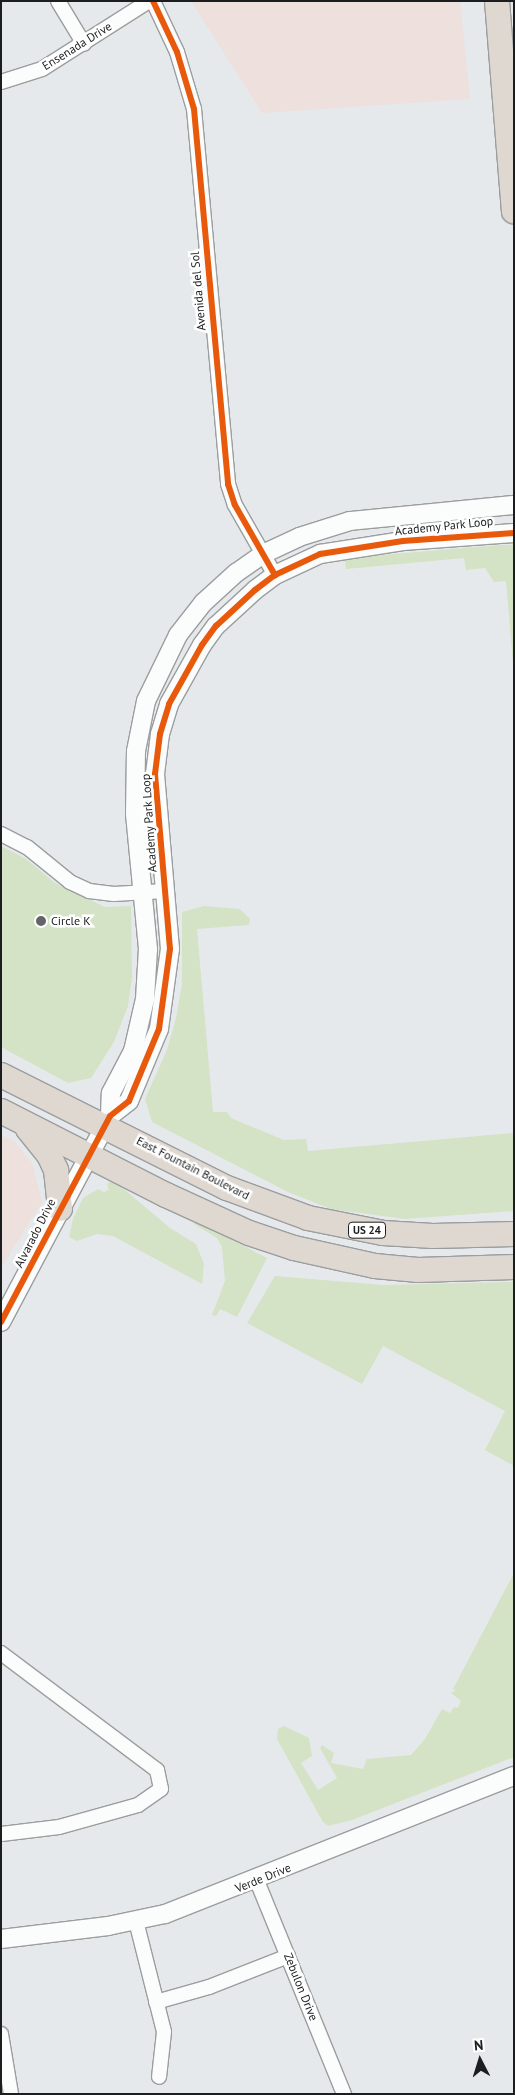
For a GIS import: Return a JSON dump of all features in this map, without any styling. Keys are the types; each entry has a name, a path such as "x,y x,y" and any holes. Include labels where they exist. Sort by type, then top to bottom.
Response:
{"highway":[{"path":"497,1 514,211"},
{"name":"East Fountain Boulevard","path":"1,1075 108,1120 227,1188 308,1218 383,1233 433,1236 514,1234"},
{"path":"1,1111 213,1217 294,1248 375,1266 418,1270 514,1267"},
{"path":"22,1122 49,1155 56,1170 60,1209"}],"street":[{"path":"58,1 84,44"},
{"name":"Ensenada Drive","path":"1,82 42,69 151,1"},
{"name":"Avenida del Sol","path":"151,1 177,52 194,109 228,484 235,505 276,575"},
{"name":"Academy Park Loop","path":"108,1120 111,1093 133,1051 144,1008 148,950 134,778 136,751 146,701 166,656 190,618 218,588 263,554 324,528 350,522 514,505"},
{"name":"Academy Park Loop","path":"88,1155 108,1120 129,1101 159,1029 170,949 155,774 160,734 169,704 186,671 216,626 236,606 276,575 320,554 403,541 514,533"},
{"path":"1,834 28,847 70,882 89,891 143,893 165,891"},
{"name":"Alvarado Drive","path":"1,1322 88,1155"},
{"path":"1,1653 157,1770 161,1789 130,1807 59,1827 1,1834"},
{"name":"Verde Drive","path":"1,1939 136,1921 189,1906 257,1881 514,1776"},
{"name":"Zebulon Drive","path":"257,1881 344,2094"},
{"path":"136,1921 164,2032 159,2077"},
{"path":"156,2002 209,1988 288,1956"},
{"path":"1,2034 11,2094"}],"shaded area":[{"path":"191,1 460,1 470,99 262,113"},
{"path":"1,1135 15,1142 32,1163 42,1202 1,1268"}],"green space":[{"path":"514,545 514,676 506,581 494,582 485,568 466,570 464,558 346,569 345,558"},
{"path":"1,846 26,859 55,883 105,907 131,906 132,977 128,1006 114,1042 91,1078 68,1083 1,1047"},
{"path":"204,906 240,909 250,919 249,925 197,929 213,1112 227,1112 231,1118 284,1140 306,1139 308,1151 514,1133 514,1211 405,1219 331,1209 288,1192 152,1122 145,1099 167,1050 176,1018 182,984 182,912"},
{"path":"113,1180 170,1228 196,1244 204,1264 202,1284 113,1236 97,1234 77,1241 69,1237 73,1219 83,1198 98,1189 104,1192 109,1190 107,1184"},
{"path":"195,1220 267,1258 237,1317 220,1309 216,1316 212,1315 225,1281 222,1247 217,1238 194,1224"},
{"path":"275,1276 383,1285 514,1282 514,1466 485,1450 505,1411 383,1346 362,1384 247,1323"},
{"path":"514,1573 514,1757 352,1820 328,1826 323,1822 277,1739 278,1729 284,1726 309,1738 312,1756 301,1763 318,1790 337,1778 320,1748 322,1745 334,1753 331,1763 363,1769 367,1759 411,1755 425,1739 442,1709 450,1713 454,1707 458,1708 461,1701 451,1693 456,1690 453,1689"}],"cycle path":[{"path":"153,1 177,52 194,109 228,484 235,505 275,575"},
{"path":"1,1322 110,1116 129,1101 159,1029 170,949 155,774 160,734 169,704 202,645 216,626 255,590 275,575 320,554 403,541 514,533"}],"place":[{"name":"Circle K","path":"41,921"}]}
